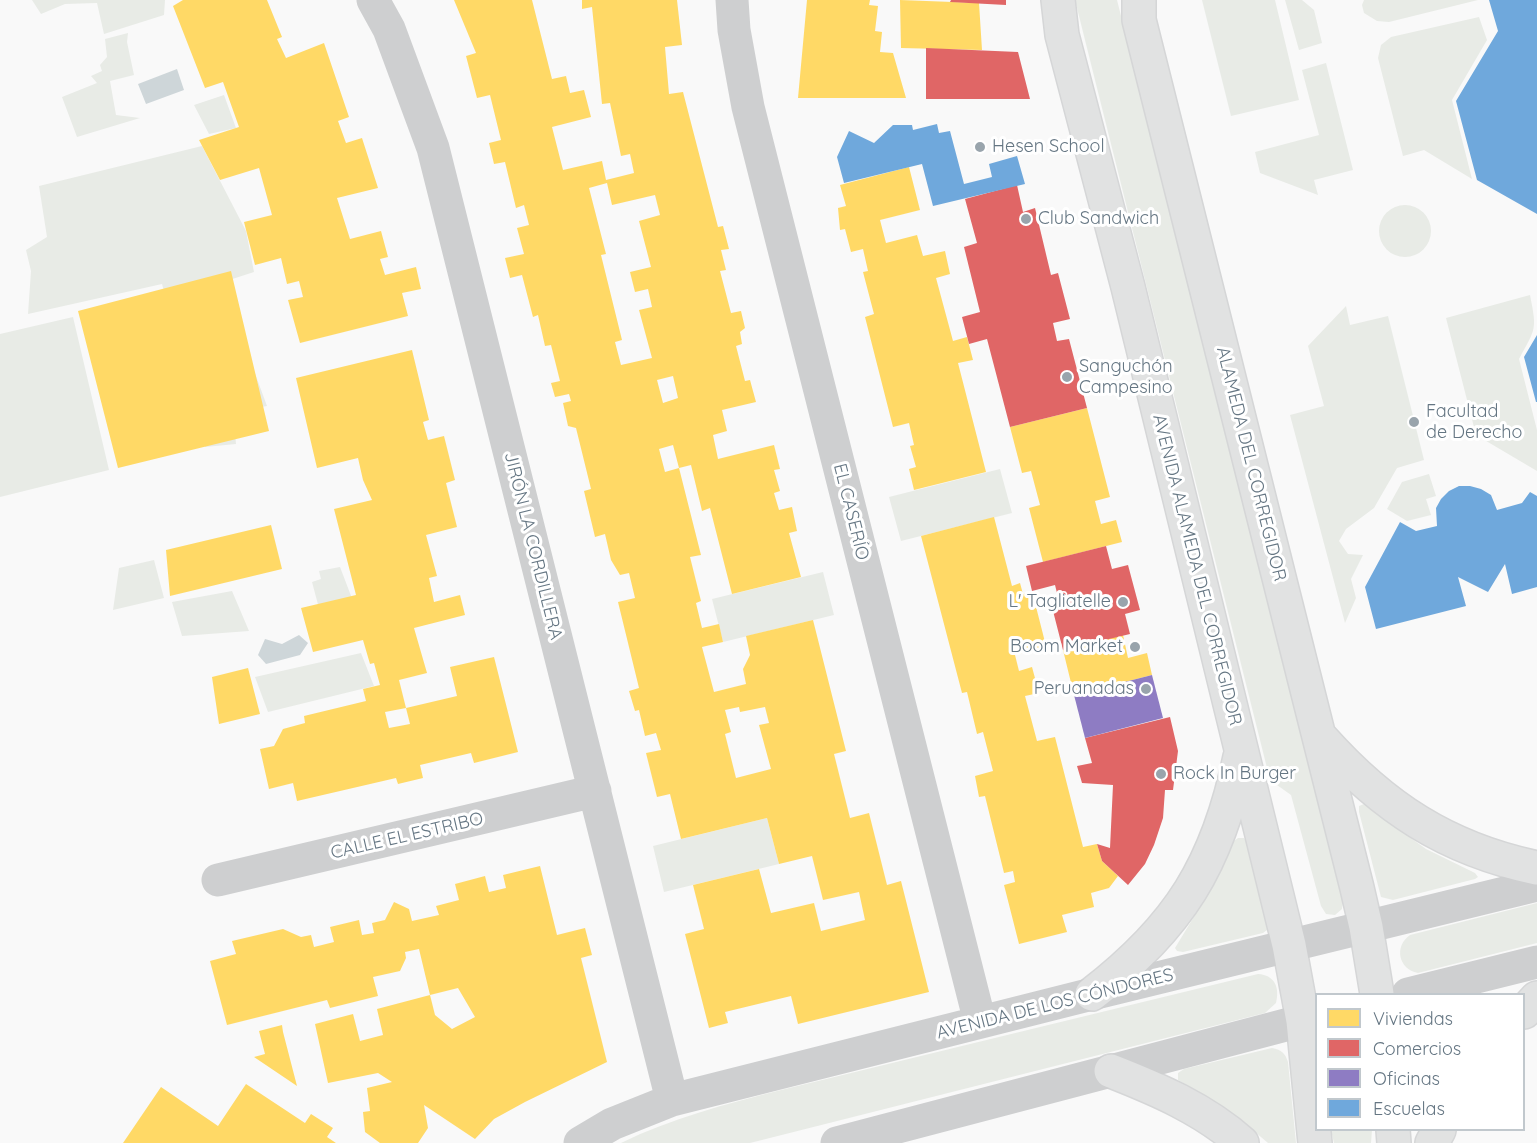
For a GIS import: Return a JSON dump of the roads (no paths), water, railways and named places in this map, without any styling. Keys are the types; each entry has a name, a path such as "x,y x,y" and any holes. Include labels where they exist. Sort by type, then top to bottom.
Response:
{"main road":[{"name":"AVENIDA ALAMEDA DEL CORREGIDOR","path":"1058,0 1062,34 1128,287 1289,945 1310,1019 1315,1143"},
{"name":"ALAMEDA DEL CORREGIDOR","path":"1139,0 1139,20 1366,927"},
{"path":"1320,737 1378,795 1411,818 1443,836 1476,850 1510,862 1537,868"},
{"path":"1092,994 1124,969 1154,940 1180,908 1202,872 1219,835 1229,805 1241,752"},
{"path":"1366,927 1377,993"},
{"path":"1525,1011 1537,998"},
{"path":"1111,1071 1155,1088 1198,1111 1242,1143"}],"street":[{"name":"JIRÓN LA CORDILLERA","path":"373,0 389,29 433,148 672,1100"},
{"name":"EL CASERÍO","path":"732,0 734,30 748,107 980,1022"},
{"name":"CALLE EL ESTRIBO","path":"218,880 595,791"},
{"name":"AVENIDA DE LOS CÓNDORES","path":"580,1143 612,1124 672,1100 1537,885"},
{"path":"1412,993 1537,962"},
{"path":"837,1143 1310,1019"}],"place":[{"name":"Hesen School","path":"980,147"},
{"name":"Club Sandwich","path":"1026,219"},
{"name":"Sanguchón Campesino","path":"1067,377"},
{"name":"Facultad de Derecho","path":"1414,422"},
{"name":"L' Tagliatelle","path":"1123,602"},
{"name":"Boom Market","path":"1135,647"},
{"name":"Peruanadas","path":"1146,689"},
{"name":"Rock In Burger","path":"1161,774"}]}
